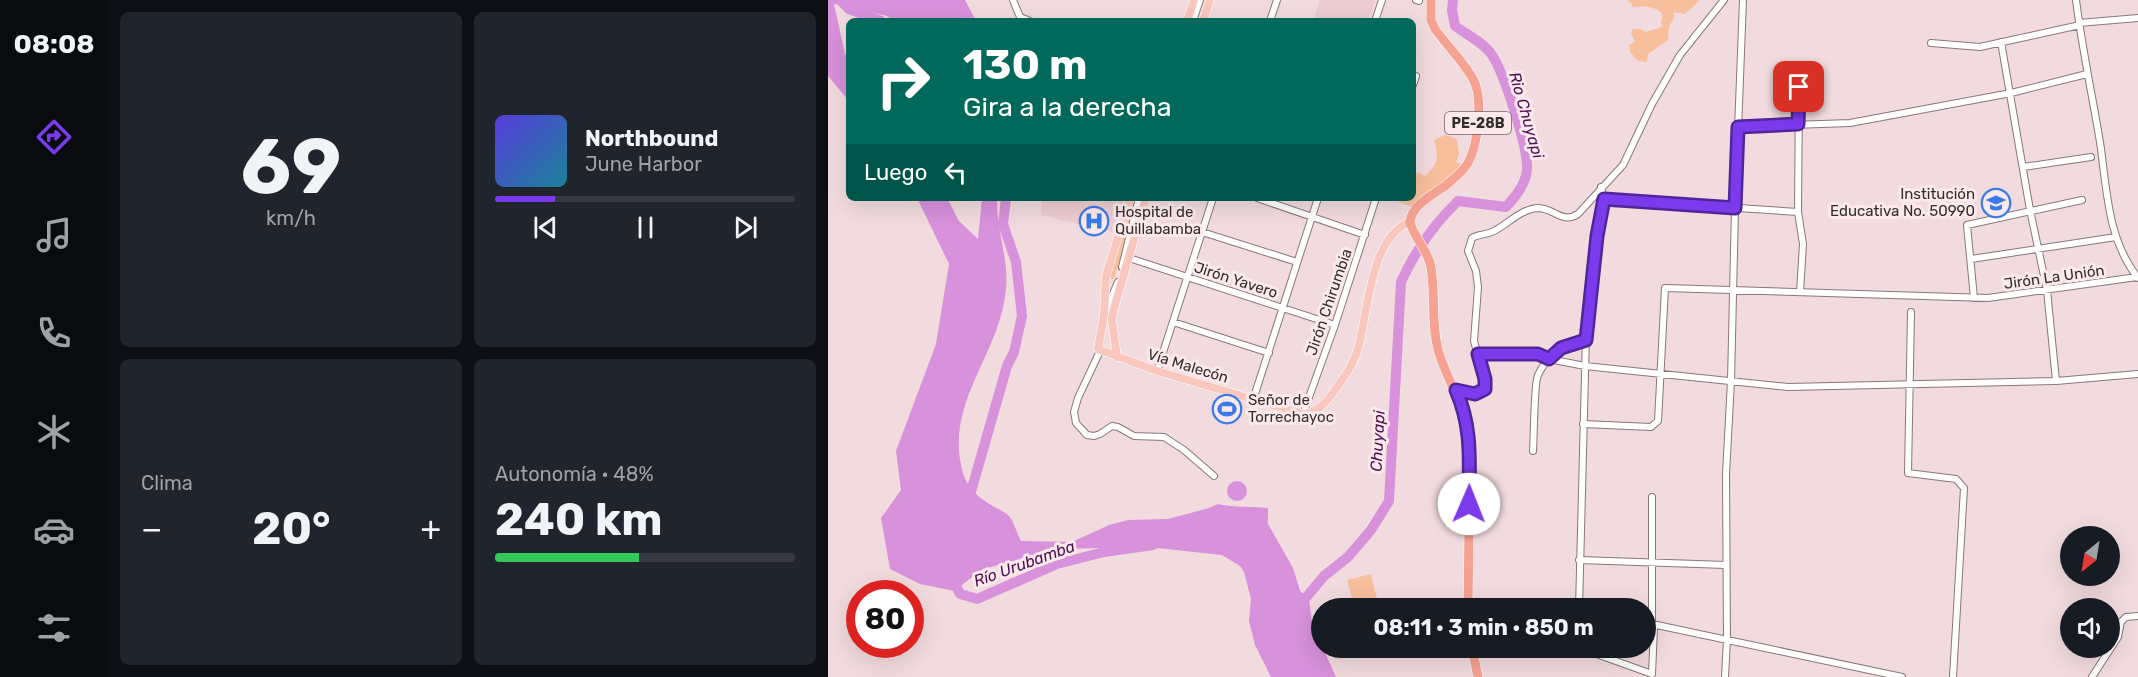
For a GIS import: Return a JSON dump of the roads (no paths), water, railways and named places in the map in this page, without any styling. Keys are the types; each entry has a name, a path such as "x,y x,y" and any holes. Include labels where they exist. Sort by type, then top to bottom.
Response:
{"highway":[{"name":"PE-28B","path":"1410,222 1413,212 1424,200 1461,172 1469,162 1478,120 1477,88 1470,74 1435,29 1431,20 1431,0"},
{"path":"1410,222 1428,255 1432,275 1435,337 1468,426 1470,445 1468,598"},
{"path":"1474,658 1478,677"}],"main road":[{"path":"1187,18 1194,0"},
{"path":"1204,18 1210,0"},
{"path":"1100,351 1097,345 1104,315 1105,281 1129,201"},
{"path":"1117,357 1112,320 1145,201"},
{"path":"1303,414 1317,410 1330,397 1348,370 1359,346 1365,308 1382,249 1394,231 1410,222"},
{"path":"1105,281 1121,283"},
{"name":"Vía Malecón","path":"1100,351 1303,414"}],"street":[{"path":"1013,0 1022,18"},
{"path":"1194,18 1200,0"},
{"path":"1271,18 1277,0"},
{"path":"1376,18 1382,0"},
{"path":"1456,390 1475,394 1485,389 1485,379 1474,341 1478,286 1476,271 1468,251 1472,238 1497,230 1531,209 1546,209 1562,218 1573,217 1623,165 1652,104 1680,55 1724,0"},
{"path":"1725,677 1727,639 1726,474 1743,0"},
{"path":"2076,0 2108,191 2111,226 2129,267 2137,278"},
{"path":"1931,43 1980,46 2079,24 2138,18"},
{"path":"2001,42 2030,210 2048,290 2056,381"},
{"path":"1738,127 1850,123 2011,93 2087,74"},
{"path":"1799,87 1798,212 1803,244 1800,292"},
{"path":"2023,167 2091,157"},
{"path":"1579,598 1586,340 1597,236 1604,199 1601,187"},
{"path":"1604,199 1798,212"},
{"path":"1974,298 1967,225 2082,200"},
{"path":"1104,315 1120,279 1138,201"},
{"path":"1157,370 1212,201"},
{"path":"1266,201 1365,235"},
{"path":"1253,400 1317,201"},
{"name":"Jirón Chirumbia","path":"1303,414 1375,201"},
{"path":"1202,232 1297,262"},
{"path":"1971,259 2116,237"},
{"name":"Jirón Yavero","path":"1129,258 1335,325"},
{"name":"Jirón La Unión","path":"1659,374 1665,288 1988,298 2137,278"},
{"path":"1911,312 1908,473 1956,479 1964,488 1953,677"},
{"path":"1173,322 1269,353"},
{"path":"1533,451 1537,376 1549,359 1561,348 1586,340"},
{"path":"1100,351 1074,412 1076,423 1087,435 1100,434 1112,426 1134,436 1164,438 1175,443 1214,476"},
{"path":"1478,354 1538,354 1549,359 1585,366 1788,387 2056,381 2138,374"},
{"path":"1583,424 1651,427 1658,421 1659,374"},
{"path":"1652,497 1652,598"},
{"path":"1579,560 1726,565"},
{"path":"2092,677 2118,637 2121,622 2127,617 2138,616"},
{"path":"1656,625 1902,677"},
{"path":"1607,658 1652,674 1653,658"}],"waterway":[{"name":"Río Urubamba","path":"840,0 849,9 873,18"},
{"name":"Chuyapi","path":"1304,600 1324,576 1348,557 1371,530 1389,501 1401,282 1406,271 1426,238 1458,201 1506,207 1517,194 1527,173 1523,143 1503,77 1489,51 1455,26 1453,0"},
{"name":"Río Urubamba","path":"968,502 1007,366 1014,352 1022,316 1016,262 1003,224 1006,201"},
{"name":"Río Urubamba","path":"951,575 960,594 977,599 1057,564 1104,552 1153,545"},
{"name":"Río Urubamba","path":"1291,591 1304,600 1307,622"}],"place":[{"name":"Institución Educativa No. 50990","path":"1996,203"},
{"name":"Hospital de Quillabamba","path":"1094,221"},
{"name":"Señor de Torrechayoc","path":"1227,409"}],"water label":[{"name":"Rio Chuyapi","path":"1527,115"}]}
